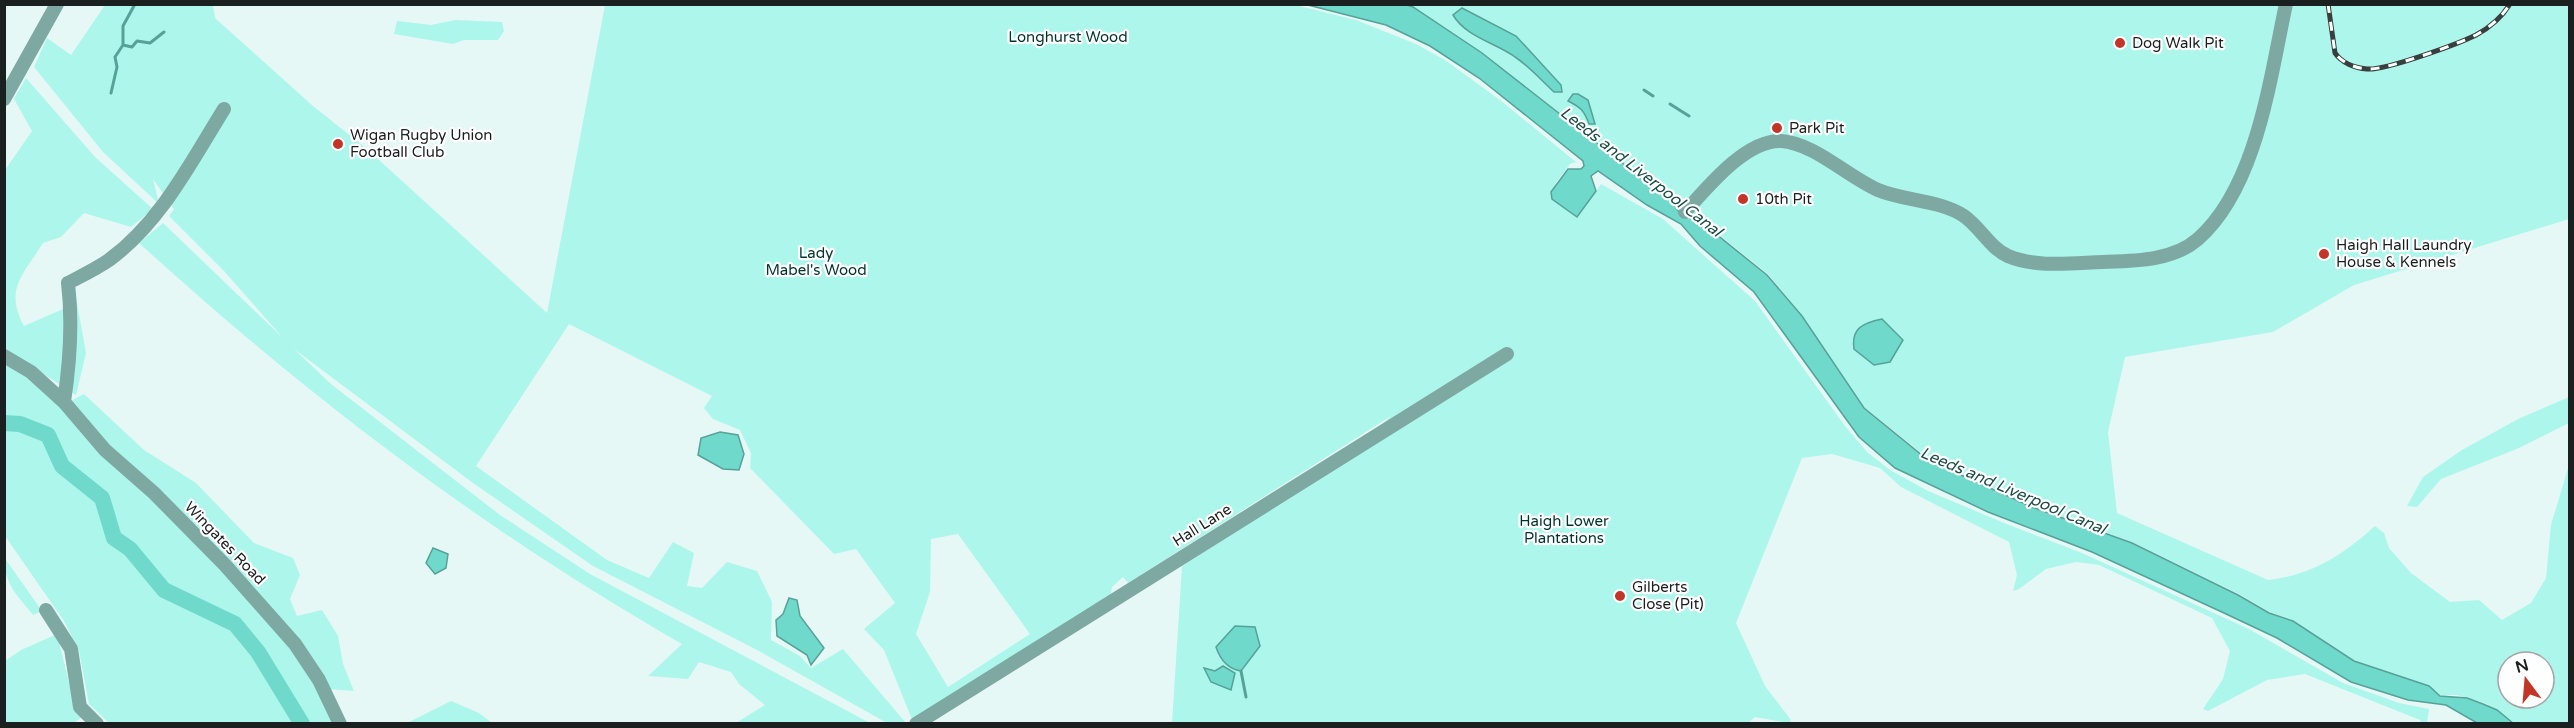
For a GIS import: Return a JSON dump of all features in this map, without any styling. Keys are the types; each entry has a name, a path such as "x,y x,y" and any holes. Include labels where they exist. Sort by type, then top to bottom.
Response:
{"street":[{"path":"4,99 57,4"},
{"path":"1685,212 1722,173 1744,155 1765,143 1781,141 1797,145 1877,190 1964,216 1995,247 2008,256 2056,263 2145,260 2166,255 2197,240 2221,211 2240,177 2265,101 2286,4"},
{"path":"64,402 71,353 72,311 68,283 109,260 143,229 169,198 224,109"},
{"name":"Hall Lane","path":"916,723 1507,354"},
{"name":"Wingates Road","path":"4,356 31,372 64,402 105,450 154,493 225,565 295,644 319,680 339,723"},
{"path":"46,610 70,649 80,707 97,723"}],"green space":[{"path":"1291,4 1356,20 1416,44 1445,60 1500,100 1576,162 1570,164 1555,184 1577,217 1601,184 1663,219 1755,301 1845,426 1867,452 1890,470 1928,491 2082,553 2249,629 2343,683 2399,703 2429,709 2427,723 2421,723 2420,720 2305,674 2267,680 2208,711 2203,709 2223,679 2230,651 2212,618 2099,565 2076,562 2046,569 2013,591 2017,575 2009,542 1901,487 1880,468 1832,454 1802,458 1736,623 1765,686 1791,720 1789,723 1755,717 1747,724 1172,723 1182,566 1338,465 1391,416 1128,583 1123,577 1112,587 1109,603 913,722 884,650 864,629 895,603 856,549 834,554 750,468 751,453 740,430 713,419 704,408 712,396 569,324 476,466 607,560 649,578 673,542 694,553 687,586 702,588 727,562 757,571 772,602 771,640 800,656 811,668 843,649 906,723 887,723 759,651 593,566 473,483 294,349 331,384 500,515 590,574 870,723 736,723 765,705 739,684 731,672 699,662 688,679 648,676 682,644 537,555 467,508 399,458 267,355 139,243 163,223 283,338 224,271 169,216 174,209 153,179 159,204 103,152 34,67 47,38 71,55 105,5 213,5 215,18 313,106 367,149 547,313 605,5","holes":["958,534 1030,634 948,687 916,634 930,592 931,539"]},
{"path":"1407,5 2569,5 2569,219 2354,285 2273,332 2125,357 2108,432 2117,513 2268,580 2299,574 2326,562 2339,555 2375,526 2384,533 2389,548 2411,573 2450,602 2479,600 2502,620 2531,603 2546,578 2551,525 2569,465 2569,723 2515,723 2498,710 2556,710 2556,650 2496,650 2496,709 2457,695 2440,695 2429,686 2355,661 2293,620 2269,612 2239,594 2132,542 2032,506 1929,459 1864,407 1802,315 1768,274 1707,225 1679,211 1657,189 1482,53"},
{"path":"455,20 502,22 504,31 498,40 464,40 453,44 394,34 397,21 431,25"},
{"path":"26,78 95,157 153,209 131,227 84,213 61,237 43,243 18,283 16,302 24,326 77,303 86,353 76,395 5,349 5,170 32,131 14,99"},
{"path":"4,360 63,405 84,394 144,450 196,483 254,543 293,558 300,575 290,599 297,616 322,610 338,636 343,664 354,691 328,689 335,723 109,723 89,704 79,651 64,621 5,536"},
{"path":"2569,397 2569,423 2519,448 2441,479 2417,507 2407,506 2423,477 2462,450 2518,419"},
{"path":"4,557 42,611 33,615 17,595 9,582"},
{"path":"57,634 73,699 82,717 74,723 5,724 5,661 21,650"},
{"path":"451,701 479,713 492,723 407,723"}],"shaded area":[{"path":"1308,5 1407,5 1482,53 1671,201 1679,212 1706,226 1767,275 1802,316 1864,408 1928,460 2032,507 2132,543 2238,595 2269,613 2293,621 2354,661 2429,686 2440,696 2467,698 2483,704 2497,710 2513,723 2477,723 2446,705 2408,700 2351,682 2277,638 2224,613 2092,552 1988,512 1895,468 1859,437 1754,292 1700,246 1681,224 1647,205 1598,171 1591,176 1596,191 1577,217 1552,199 1551,192 1568,169 1581,169 1584,166 1583,161 1479,78 1430,46 1386,25"},
{"path":"1462,8 1516,36 1561,85 1562,92 1554,92 1520,61 1466,29 1453,15"},
{"path":"1573,94 1578,94 1588,100 1595,124 1589,124 1581,110 1568,101"},
{"path":"1882,319 1903,340 1890,362 1874,365 1854,349 1854,336 1864,325"},
{"path":"720,432 738,435 744,454 739,470 723,469 698,455 701,438"},
{"path":"433,548 448,554 446,568 435,574 426,563"},
{"path":"789,598 797,600 800,616 824,648 811,665 807,655 777,636 776,620 783,614"},
{"path":"1235,626 1255,627 1260,646 1241,671 1225,663 1216,647"},
{"path":"1223,666 1235,673 1231,690 1211,682 1204,668 1215,671"}],"waterway":[{"path":"135,4 123,26 123,45 132,47 137,41 150,43 164,32"},
{"path":"111,93 117,67 115,57 123,45"},
{"path":"1644,90 1653,96"},
{"path":"1670,104 1689,116"},
{"path":"4,423 20,424 48,435 62,466 102,498 114,538 130,549 164,590 235,624 258,652 302,724"},
{"path":"1241,671 1246,697"}],"railway":[{"path":"2328,4 2335,53 2341,60 2367,69 2389,66 2476,35 2495,22 2510,4"}],"place":[{"name":"Dog Walk Pit","path":"2120,43"},
{"name":"Park Pit","path":"1777,128"},
{"name":"Wigan Rugby Union Football Club","path":"338,144"},
{"name":"10th Pit","path":"1743,199"},
{"name":"Haigh Hall Laundry House & Kennels","path":"2324,254"},
{"name":"Gilberts Close (Pit)","path":"1620,596"}],"park label":[{"name":"Longhurst Wood","path":"1068,37"},
{"name":"Lady Mabel's Wood","path":"816,262"},
{"name":"Haigh Lower Plantations","path":"1564,530"}],"water label":[{"name":"Leeds and Liverpool Canal","path":"1641,172"},
{"name":"Leeds and Liverpool Canal","path":"2013,491"}]}
